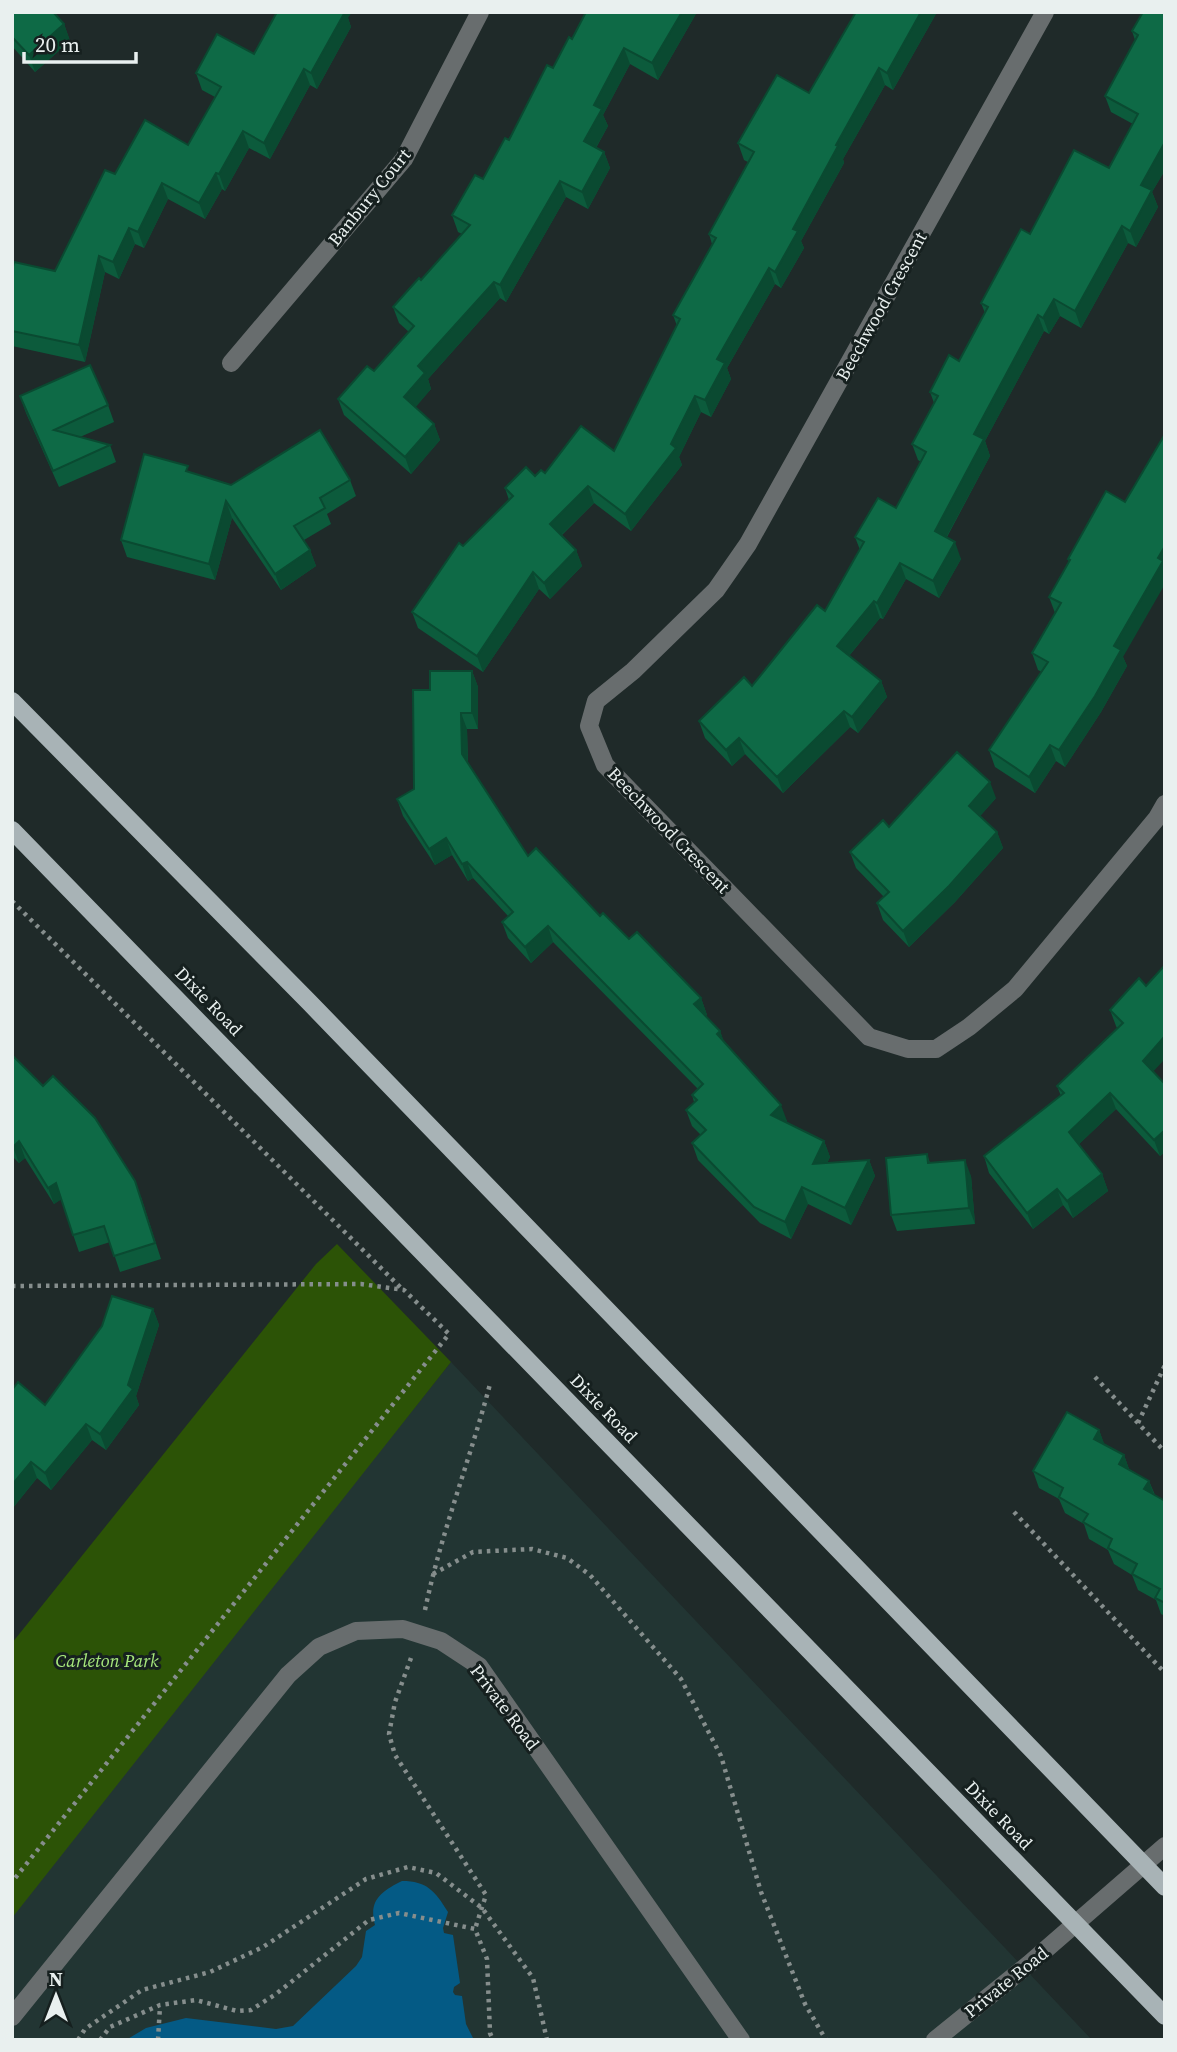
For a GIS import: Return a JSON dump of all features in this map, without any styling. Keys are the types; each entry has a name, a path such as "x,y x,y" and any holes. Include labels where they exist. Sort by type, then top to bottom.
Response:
{"main road":[{"path":"12,701 319,1013 1165,1887"},
{"name":"Dixie Road","path":"12,830 1165,2016"}],"street":[{"name":"Banbury Court","path":"230,363 404,159 480,12"},
{"name":"Beechwood Crescent","path":"1045,12 748,544 716,590 633,671 596,701 589,726 605,765 869,1037 908,1049 936,1049 969,1027 1015,989 1157,818 1165,804"},
{"name":"Private Road","path":"12,2017 288,1675 319,1647 356,1631 403,1629 441,1641 479,1666 741,2040"},
{"name":"Private Road","path":"935,2040 1076,1924 1165,1846"}],"path":[{"path":"12,901 449,1334 12,1882"},
{"path":"12,1286 361,1284 404,1290"},
{"path":"1138,1423 1165,1365"},
{"path":"1095,1377 1165,1452"},
{"path":"1014,1512 1165,1673"},
{"path":"433,1574 473,1552 532,1549 567,1559 590,1575 681,1679 721,1756 761,1892 805,2004 826,2040"},
{"path":"78,2040 85,2029 142,1990 210,1972 263,1948 366,1879 408,1867 436,1873 482,1908 533,1978 547,2040"},
{"path":"100,2040 110,2027 160,2005 196,2000 237,2011 251,2010 276,1994 369,1920 399,1913 475,1929 487,1959 490,2033 493,2040"},
{"path":"158,2040 160,2005"}],"shaded area":[{"path":"451,1362 1092,2040 12,2040 12,1911"}],"green space":[{"name":"Carleton Park","path":"337,1244 451,1362 12,1918 12,1643 316,1264"}],"water":[{"path":"402,1881 418,1883 430,1889 448,1912 443,1928 444,1933 453,1935 460,1983 454,1987 453,1992 462,1996 466,2024 474,2040 126,2040 146,2028 186,2018 276,2029 293,2026 356,1966 362,1957 366,1931 375,1925 373,1909 378,1897"}],"building":[{"path":"12,12 53,12 64,24 29,55 12,37"},
{"path":"277,12 345,12 311,73 304,69 264,143 243,131 199,203 162,183 138,232 129,228 113,262 99,256 79,345 12,331 14,262 55,271 105,170 115,174 145,120 188,145 221,87 196,73 217,34 254,54"},
{"path":"586,12 682,12 652,63 624,48 594,105 602,109 584,141 604,152 582,192 560,181 500,285 494,282 418,366 425,373 404,397 434,424 405,457 338,399 367,366 374,371 414,326 393,307 470,225 452,215 475,175 483,179 505,138 509,140 547,65 553,68"},
{"path":"856,12 921,12 887,73 879,68 836,145 838,146 793,229 798,231 775,272 769,268 717,359 725,363 705,400 695,396 671,444 676,448 625,514 588,486 550,524 576,550 544,583 533,572 477,656 412,612 459,543 463,546 513,496 505,488 526,467 535,476 541,470 545,473 581,426 614,451 680,319 673,315 716,238 709,234 754,152 738,143 777,75 809,93"},
{"path":"1143,12 1165,12 1165,142 1141,185 1152,190 1130,231 1122,226 1075,311 1054,299 1043,318 1038,315 974,434 984,439 935,531 955,542 933,581 900,563 877,603 874,601 837,646 881,681 852,717 844,711 777,777 739,738 726,750 699,721 744,677 752,686 817,605 825,611 864,542 855,537 878,498 896,508 926,452 912,444 938,396 930,392 949,355 959,361 988,307 981,303 1021,229 1030,234 1074,150 1109,168 1138,114 1105,96 1138,35 1132,31"},
{"path":"90,365 108,405 54,430 110,445 53,471 20,396"},
{"path":"320,430 350,480 320,498 325,508 294,526 310,550 275,574 226,501 209,564 121,540 144,454 188,466 186,471 231,485"},
{"path":"1165,434 1165,546 1158,558 1163,561 1114,646 1121,650 1095,696 1059,750 1050,745 1029,777 989,750 1048,662 1032,653 1061,603 1049,597 1106,491 1125,502"},
{"path":"430,671 472,671 472,713 461,713 462,754 528,856 536,848 600,916 603,913 629,939 637,932 701,998 694,1004 720,1031 717,1034 781,1105 771,1115 824,1141 813,1164 869,1160 845,1208 802,1187 785,1222 754,1207 692,1143 706,1130 686,1110 697,1100 692,1095 703,1084 548,926 525,947 502,922 513,912 467,862 462,864 446,838 429,849 397,799 414,789 413,690 430,690"},
{"path":"957,752 990,782 969,806 997,832 949,886 903,931 877,903 889,892 850,852 883,820 889,827"},
{"path":"1165,965 1165,1036 1143,1061 1165,1084 1165,1130 1154,1140 1110,1093 1069,1132 1102,1174 1067,1201 1057,1189 1027,1213 984,1156 1064,1093 1057,1086 1123,1023 1110,1010 1139,978 1146,986"},
{"path":"12,1055 43,1086 53,1076 95,1118 135,1181 155,1243 114,1256 104,1226 73,1235 56,1183 48,1188 19,1141 12,1146"},
{"path":"927,1154 928,1163 965,1160 969,1208 891,1215 886,1158"},
{"path":"112,1296 153,1309 128,1385 133,1389 100,1434 86,1424 45,1473 31,1462 12,1485 12,1390 18,1382 45,1405 102,1326"},
{"path":"1067,1412 1099,1430 1094,1439 1124,1455 1119,1464 1149,1481 1144,1489 1165,1501 1165,1603 1155,1598 1160,1589 1132,1574 1137,1564 1108,1548 1112,1539 1083,1522 1088,1514 1059,1497 1063,1488 1033,1471"}]}
